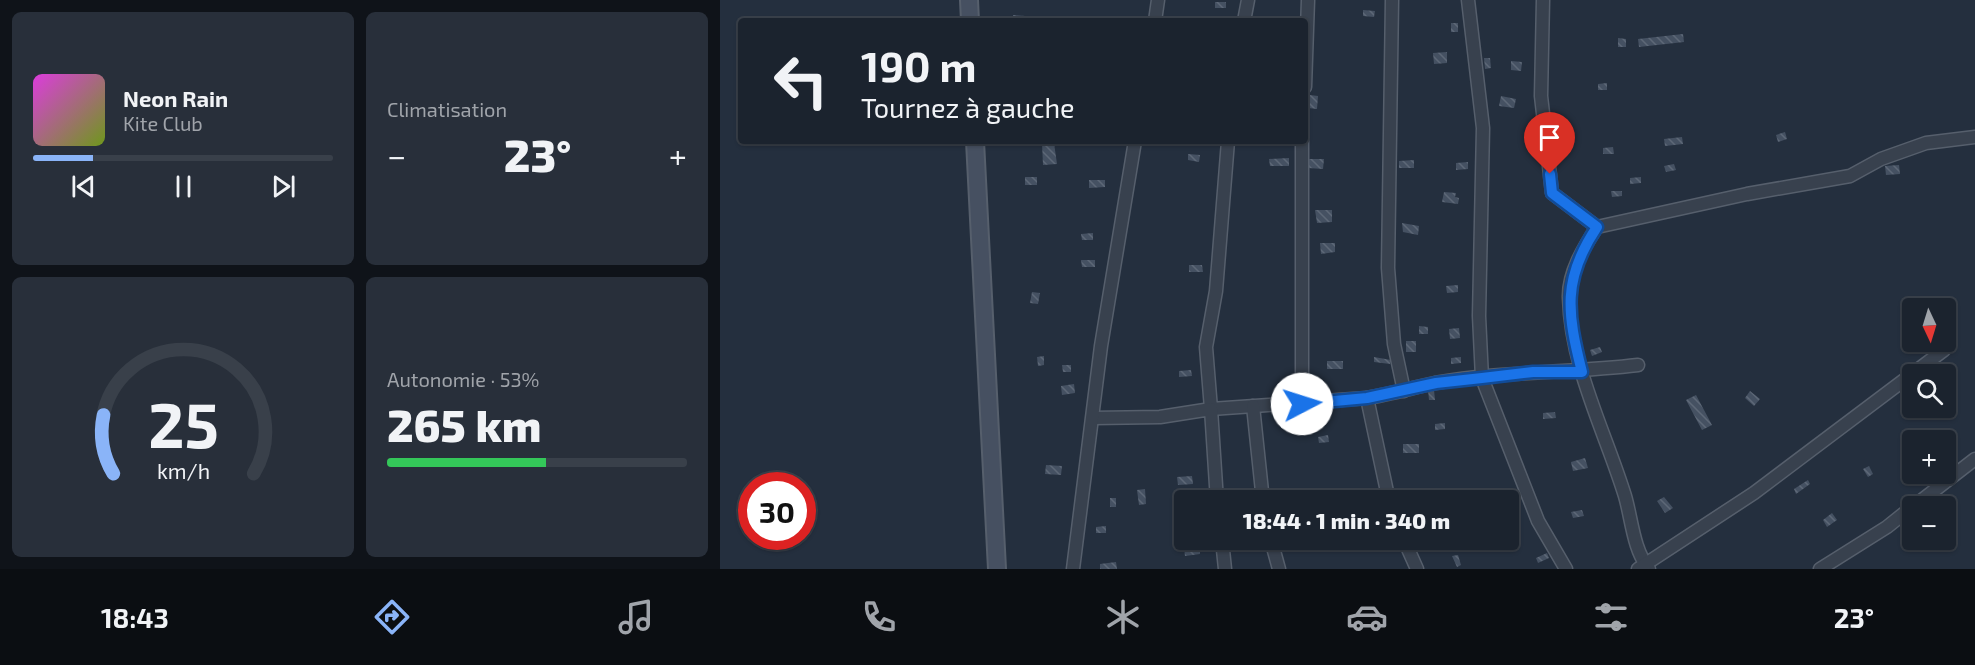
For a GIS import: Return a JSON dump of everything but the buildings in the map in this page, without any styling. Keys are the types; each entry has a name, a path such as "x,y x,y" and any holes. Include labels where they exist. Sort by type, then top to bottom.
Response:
{"main road":[{"path":"969,0 970,18"},
{"path":"975,144 997,569"}],"street":[{"path":"1155,18 1158,0"},
{"path":"1245,18 1248,0"},
{"path":"1307,18 1308,0"},
{"path":"1392,0 1388,268 1394,344 1404,392"},
{"path":"1468,0 1483,128 1479,316 1482,378 1538,521 1566,569"},
{"path":"1544,0 1541,96 1552,193 1597,227"},
{"path":"1941,352 1754,493 1644,567 1582,372 1574,339 1569,296 1581,251 1597,227 1748,194 1850,176 1881,159 1926,143 1975,137"},
{"path":"1073,569 1101,346 1135,144"},
{"path":"1216,490 1206,346 1216,291 1228,144"},
{"path":"1302,144 1302,404"},
{"path":"1093,418 1160,417 1211,409 1367,398 1404,392 1436,383 1533,372 1582,372 1638,365"},
{"path":"1367,398 1387,490"},
{"path":"1253,406 1262,490"},
{"path":"1927,496 1975,459"},
{"path":"1820,569 1902,515"},
{"path":"1223,550 1225,569"},
{"path":"1274,550 1279,569"},
{"path":"1408,550 1417,569"}],"route":[{"path":"1302,404 1367,398 1404,392 1436,383 1533,372 1582,372 1574,339 1569,296 1581,251 1597,227 1552,193 1550,174"}]}
